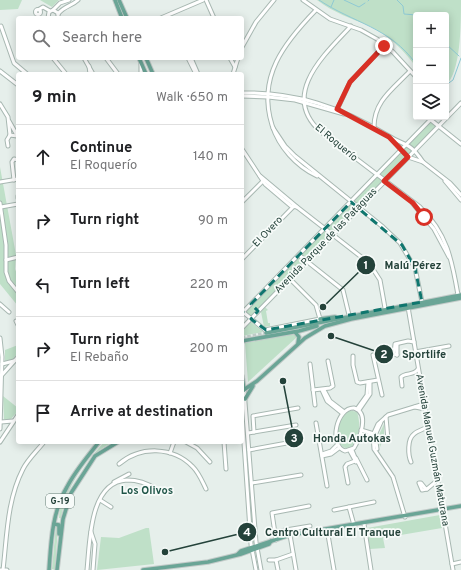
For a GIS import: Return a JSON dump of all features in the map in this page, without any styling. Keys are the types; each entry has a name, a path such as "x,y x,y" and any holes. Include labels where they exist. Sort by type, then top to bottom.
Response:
{"main road":[{"path":"115,0 121,16"},
{"path":"119,0 126,16"},
{"path":"140,60 145,72"},
{"path":"147,60 152,72"},
{"path":"266,333 319,324 349,315 460,296"},
{"path":"244,390 257,381 312,333 330,324 460,296"},
{"path":"320,319 340,317"},
{"path":"244,341 295,332 312,328 319,324"},
{"path":"295,332 299,337 298,344"},
{"path":"245,399 257,381"},
{"name":"G-19","path":"49,570 55,515 67,486 98,444"},
{"name":"G-19","path":"57,570 63,519 74,487 92,459 100,452 114,444"},
{"path":"143,570 169,569 208,562 269,544 271,541 290,535 400,518 461,506"},
{"path":"55,515 58,520 63,519"},
{"path":"54,524 59,525 58,542 60,544"}],"street":[{"path":"50,13 60,2 69,0"},
{"path":"39,14 58,14 63,8 78,0"},
{"path":"166,16 205,0 213,16"},
{"path":"244,43 256,22 274,0"},
{"path":"303,0 330,19 370,34 385,44 413,74"},
{"path":"39,14 43,7 50,13"},
{"path":"316,10 293,34 282,50 272,72 268,95 269,114 273,128 292,153 319,177 390,232 405,250 415,268 422,302"},
{"path":"1,26 14,63 25,72"},
{"path":"304,101 307,83 317,64 351,26"},
{"path":"337,110 350,82 385,44"},
{"path":"56,60 64,72"},
{"path":"85,60 92,72"},
{"path":"108,60 116,72"},
{"path":"191,60 196,72"},
{"path":"231,60 235,67"},
{"path":"234,72 237,60"},
{"path":"88,64 90,72"},
{"path":"141,72 142,64"},
{"path":"0,71 16,83"},
{"path":"374,127 374,116 378,106 410,71"},
{"path":"244,93 268,95 304,101 337,110 374,127 389,137 407,144 415,150 423,162 461,195"},
{"path":"244,96 268,95"},
{"name":"El Roquerío","path":"304,101 309,117 318,130 424,212 446,243 460,296"},
{"name":"Avenida Parque de las Pataguas","path":"244,326 461,103"},
{"path":"0,104 6,112 9,121 16,132"},
{"name":"Avenida Parque de las Pataguas","path":"244,311 430,120"},
{"path":"434,120 438,126 461,144"},
{"path":"8,146 7,140 10,135 9,121"},
{"path":"10,135 16,136"},
{"path":"389,137 408,157 423,162"},
{"path":"244,152 260,176 272,190 366,260 375,270 381,284 386,308"},
{"path":"0,182 16,179 12,162 14,158 16,159"},
{"path":"444,179 461,200"},
{"path":"244,200 263,180"},
{"path":"16,204 0,205 6,245 6,272 8,279 16,289"},
{"name":"El Overo","path":"244,257 295,206"},
{"path":"299,255 343,290 349,315"},
{"path":"6,260 16,258"},
{"path":"244,313 261,328 266,330 320,319 316,305 290,279"},
{"path":"274,281 281,288"},
{"path":"0,304 9,312"},
{"path":"251,304 258,311"},
{"name":"Avenida Manuel Guzmán Maturana","path":"408,307 453,570"},
{"path":"0,310 4,308"},
{"path":"397,344 408,341 413,337"},
{"path":"0,341 2,364 0,429"},
{"path":"408,341 414,342"},
{"path":"415,352 449,346"},
{"path":"373,355 382,395"},
{"path":"353,356 356,381 360,383 378,380"},
{"path":"2,364 14,361"},
{"path":"1,376 14,361"},
{"path":"313,390 331,388 333,384 328,361"},
{"path":"310,364 315,405"},
{"path":"414,374 418,369"},
{"path":"402,386 402,378 404,375 414,374 420,377"},
{"path":"358,409 370,394 369,382"},
{"path":"323,389 327,401 343,412"},
{"path":"244,395 260,570"},
{"path":"415,408 424,404"},
{"path":"254,432 253,416 298,408"},
{"path":"338,446 337,429 343,412 350,408 358,409"},
{"path":"405,517 401,507 395,480 377,453 374,435 381,420 386,416 400,411 425,408"},
{"path":"351,450 361,432 362,416 358,409"},
{"path":"244,414 245,413 247,418"},
{"path":"386,416 388,440"},
{"path":"0,442 16,417"},
{"path":"0,424 13,421"},
{"path":"7,423 9,428"},
{"path":"316,423 327,486"},
{"path":"248,433 296,425"},
{"path":"412,462 409,454 411,438 414,433 424,430 428,426"},
{"path":"424,430 429,432"},
{"path":"361,432 374,435"},
{"path":"249,450 298,441"},
{"path":"244,443 252,548 256,570"},
{"path":"3,570 9,517 14,492 25,466 42,444"},
{"path":"170,453 173,444"},
{"path":"190,444 197,448 210,462"},
{"path":"224,444 226,469"},
{"path":"338,446 351,450 367,480"},
{"path":"322,455 338,446"},
{"path":"119,464 129,457 142,452 154,451 170,453 183,459 192,467 206,489"},
{"path":"348,483 345,467 355,459"},
{"path":"87,570 93,518 100,500 108,487 119,478 129,474"},
{"path":"252,483 301,475"},
{"path":"427,489 438,480"},
{"path":"113,483 137,481 156,488"},
{"path":"433,484 438,485"},
{"path":"100,500 111,507"},
{"path":"334,510 374,502"},
{"path":"276,540 271,514 273,512 309,506"},
{"path":"349,507 351,520 354,525"},
{"path":"400,518 401,507"},
{"path":"249,514 252,525 255,524"},
{"path":"349,526 351,520"},
{"path":"364,524 371,570"},
{"path":"274,532 310,526"},
{"path":"327,529 334,570"},
{"path":"91,532 95,544 93,570"},
{"path":"290,535 296,570"},
{"path":"269,560 276,560 293,554"},
{"path":"276,560 278,570"},
{"path":"88,562 94,563"},
{"path":"452,564 461,562"},
{"path":"0,570 7,570"}],"highlighted area":[{"path":"351,202 402,245 415,268 422,302 266,330 251,319 258,311 251,304"}],"green space":[{"path":"0,0 22,0 18,9 0,10"},
{"path":"40,0 59,0 52,7"},
{"path":"317,0 461,0 459,47 455,70 451,79 449,81 449,12 413,12 413,63 401,49 376,29 323,5"},
{"path":"430,122 436,126 251,316 246,312"},
{"path":"0,167 16,255 16,304 0,284"},
{"path":"265,307 268,310 266,311 270,326 264,327 261,312"},
{"path":"251,322 263,332 244,336 244,328"},
{"path":"293,334 297,337 248,382 245,343"},
{"path":"16,346 16,355 12,360 5,361 5,350"},
{"path":"3,396 16,406 16,413 9,421 4,419"},
{"path":"349,410 357,412 359,422 358,437 350,449 340,444 338,438 341,419"},
{"path":"244,418 255,542 253,543 244,423"},
{"path":"384,424 384,438 380,447 378,437"},
{"path":"102,444 110,444 103,448 86,464"},
{"path":"85,464 72,484 67,495 61,518 59,518 60,507 64,497 75,477"},
{"path":"440,515 442,528 383,538 385,548 370,549 367,528"},
{"path":"56,525 58,526 55,570 52,569"},
{"path":"149,528 154,564 97,570 101,537 119,538"}],"waterway":[{"path":"319,0 383,34 395,42 413,60"},
{"path":"331,7 334,0"},
{"path":"344,0 359,7 365,3"},
{"path":"397,0 403,6 404,14 413,15"},
{"path":"449,47 459,56"},
{"path":"447,84 453,80 461,58"}],"tunnel":[{"path":"244,338 266,333"}],"place":[{"name":"Malú Pérez","path":"323,307"},
{"name":"Sportlife","path":"331,336"},
{"name":"Honda Autokas","path":"283,381"},
{"name":"Centro Cultural El Tranque","path":"165,552"}],"district":[{"name":"Los Olivos","path":"147,491"}],"route":[{"path":"384,46 355,75 343,92 337,109 374,127 389,137 408,157 384,181 413,203 424,217"}]}
